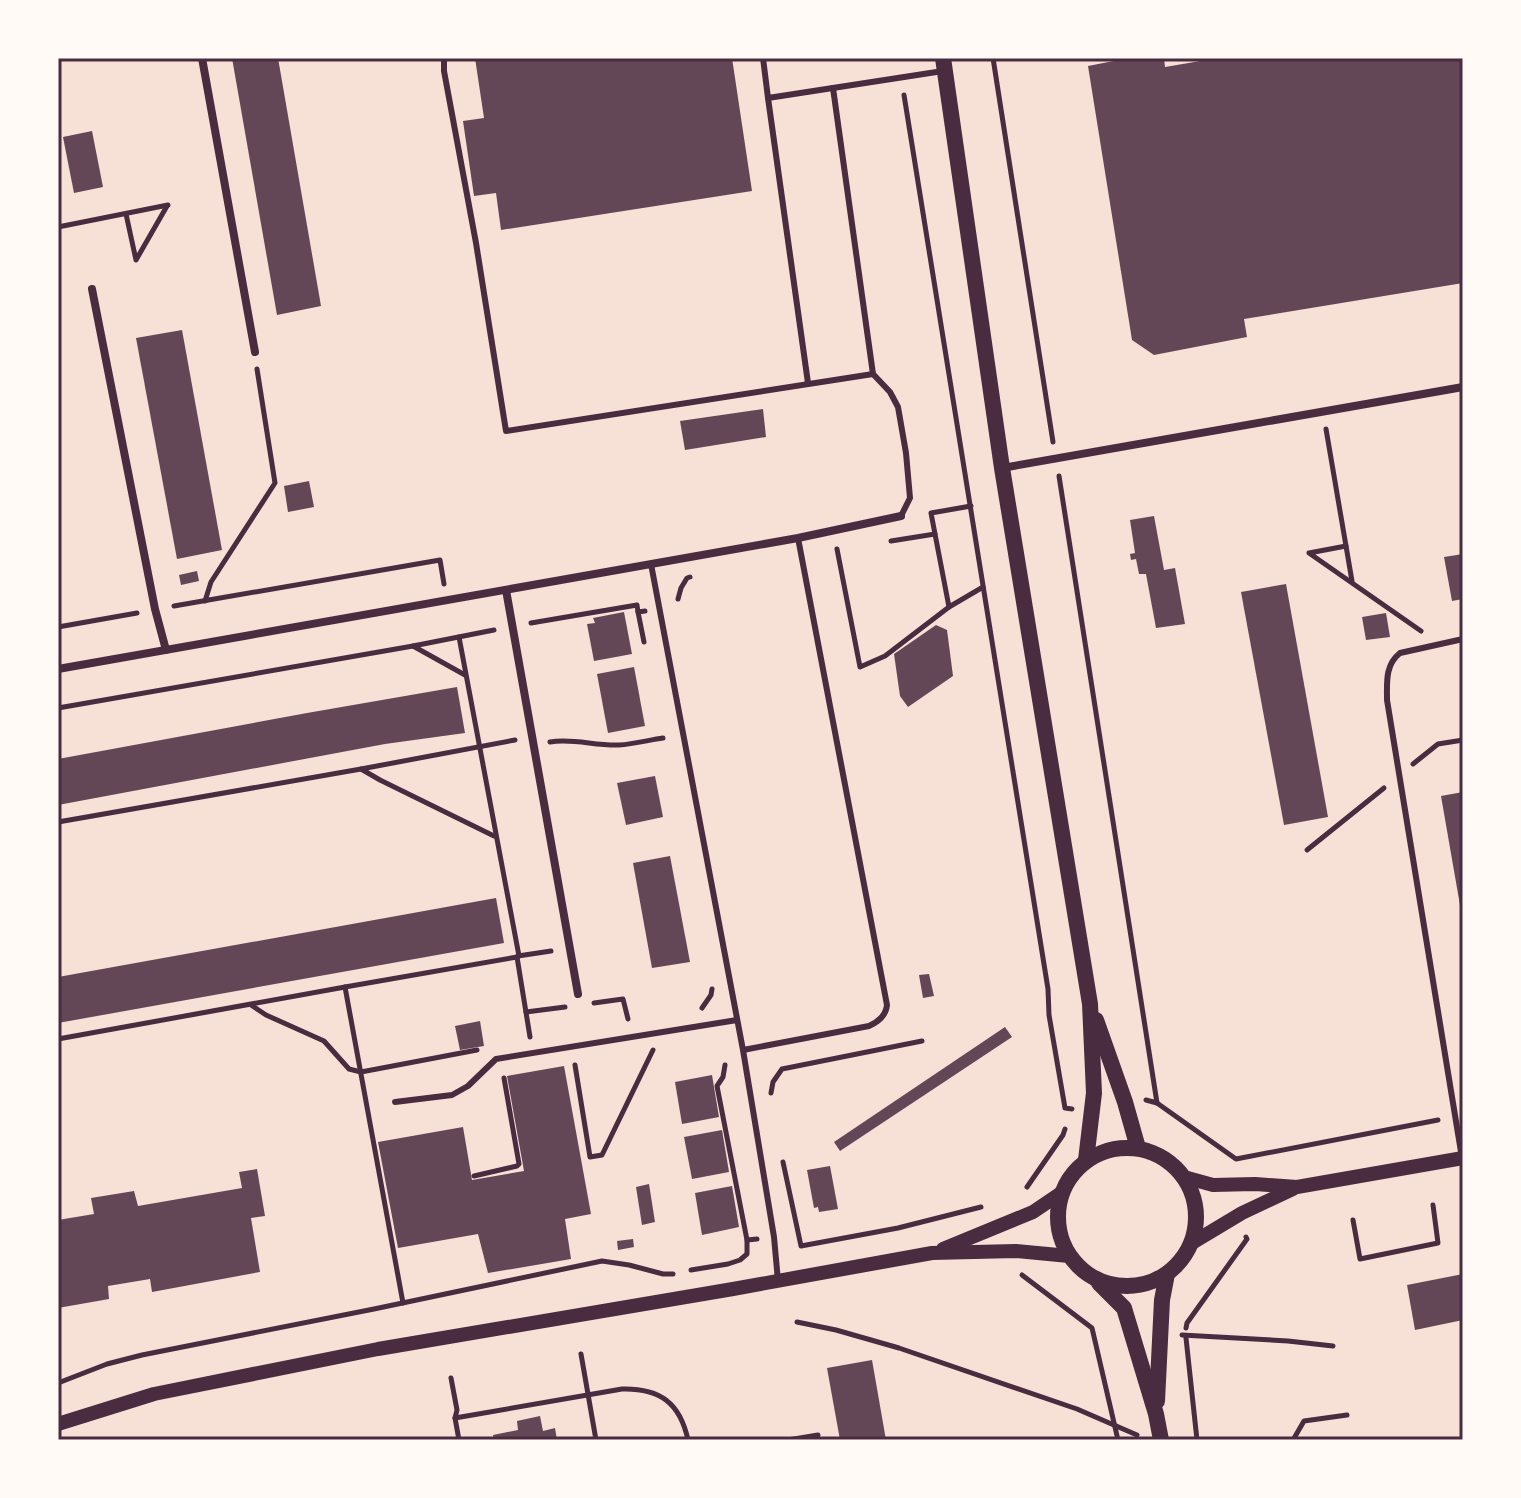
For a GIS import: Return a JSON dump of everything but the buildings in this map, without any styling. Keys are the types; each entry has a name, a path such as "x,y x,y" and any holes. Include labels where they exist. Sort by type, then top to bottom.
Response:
{"main road":[{"path":"945,64 1002,468 1090,1004 1094,1093 1086,1160"},
{"path":"1090,1004 1138,1148"},
{"path":"1095,1279 1132,1287 1151,1283 1177,1265 1192,1243 1196,1226 1192,1192 1171,1163 1156,1154 1138,1148 1120,1148 1086,1160 1061,1193 1057,1225 1069,1256 1124,1308 1161,1440"},
{"path":"1156,1414 1162,1300 1167,1274"}],"street":[{"path":"202,58 255,352"},
{"path":"92,289 155,609 166,650"},
{"path":"1002,468 1463,387"},
{"path":"58,669 798,538 901,516"},
{"path":"506,590 578,994"},
{"path":"1184,1177 1213,1185 1297,1187 1462,1158"},
{"path":"1192,1243 1242,1213 1297,1187"},
{"path":"932,1253 1033,1212 1061,1193"},
{"path":"58,1424 154,1394 363,1352 932,1253 1016,1251 1069,1256"}],"lane":[{"path":"444,58 506,431 873,374"},
{"path":"763,58 808,383"},
{"path":"768,98 902,78 945,64"},
{"path":"833,88 873,374 890,392 898,407 906,453 910,498 901,516"},
{"path":"743,1050 869,1026 886,1011 887,1005 798,538"},
{"path":"651,564 743,1050 774,1237 778,1281"},
{"path":"1462,1158 1387,700 1388,672 1392,660 1400,653 1463,639"},
{"path":"395,1102 452,1095 468,1086 496,1059 737,1020"}],"path":[{"path":"993,58 1157,1103"},
{"path":"902,78 1065,1108 1063,1135 1025,1190"},
{"path":"58,227 168,205 136,260 126,214"},
{"path":"205,601 211,582 275,483 255,352"},
{"path":"1323,412 1352,582"},
{"path":"949,607 931,513 971,506"},
{"path":"879,543 935,534"},
{"path":"1346,546 1309,553 1438,643"},
{"path":"802,556 851,547"},
{"path":"837,549 860,667 885,656 949,607 983,587"},
{"path":"58,627 440,560 447,601"},
{"path":"638,612 678,607 677,600 687,578 701,575"},
{"path":"58,708 637,605 646,654"},
{"path":"459,637 531,1041"},
{"path":"413,646 466,675"},
{"path":"58,822 479,747 566,739 577,743 619,745 663,738 660,724"},
{"path":"361,769 495,837"},
{"path":"58,1039 569,948"},
{"path":"694,1011 708,1000 712,985"},
{"path":"345,987 403,1303"},
{"path":"582,1005 623,999 629,1022"},
{"path":"250,1004 266,1015 324,1041 349,1069 361,1072 484,1049"},
{"path":"526,1012 568,1006"},
{"path":"770,1097 773,1082 782,1069 922,1041"},
{"path":"574,1059 590,1157 602,1155 657,1042"},
{"path":"58,1383 107,1364 142,1355 602,1261 670,1274 740,1260 747,1254 747,1240 717,1086 723,1077 725,1058"},
{"path":"474,1176 519,1164 504,1079 506,1071"},
{"path":"1142,1099 1157,1103 1236,1159 1454,1117"},
{"path":"1065,1108 1083,1109"},
{"path":"782,1158 801,1246 898,1228 986,1206"},
{"path":"1353,1220 1360,1259 1438,1243 1433,1205"},
{"path":"747,1240 798,1235"},
{"path":"1197,1440 1187,1323 1247,1239"},
{"path":"1018,1272 1092,1328 1118,1440"},
{"path":"797,1322 899,1348 1077,1409 1139,1436"},
{"path":"1186,1335 1333,1346"},
{"path":"581,1354 596,1440"},
{"path":"451,1378 459,1440"},
{"path":"455,1418 622,1389 641,1389 671,1404 679,1414 688,1440"},
{"path":"1293,1440 1304,1421 1347,1415"},
{"path":"788,1440 818,1435"}]}
